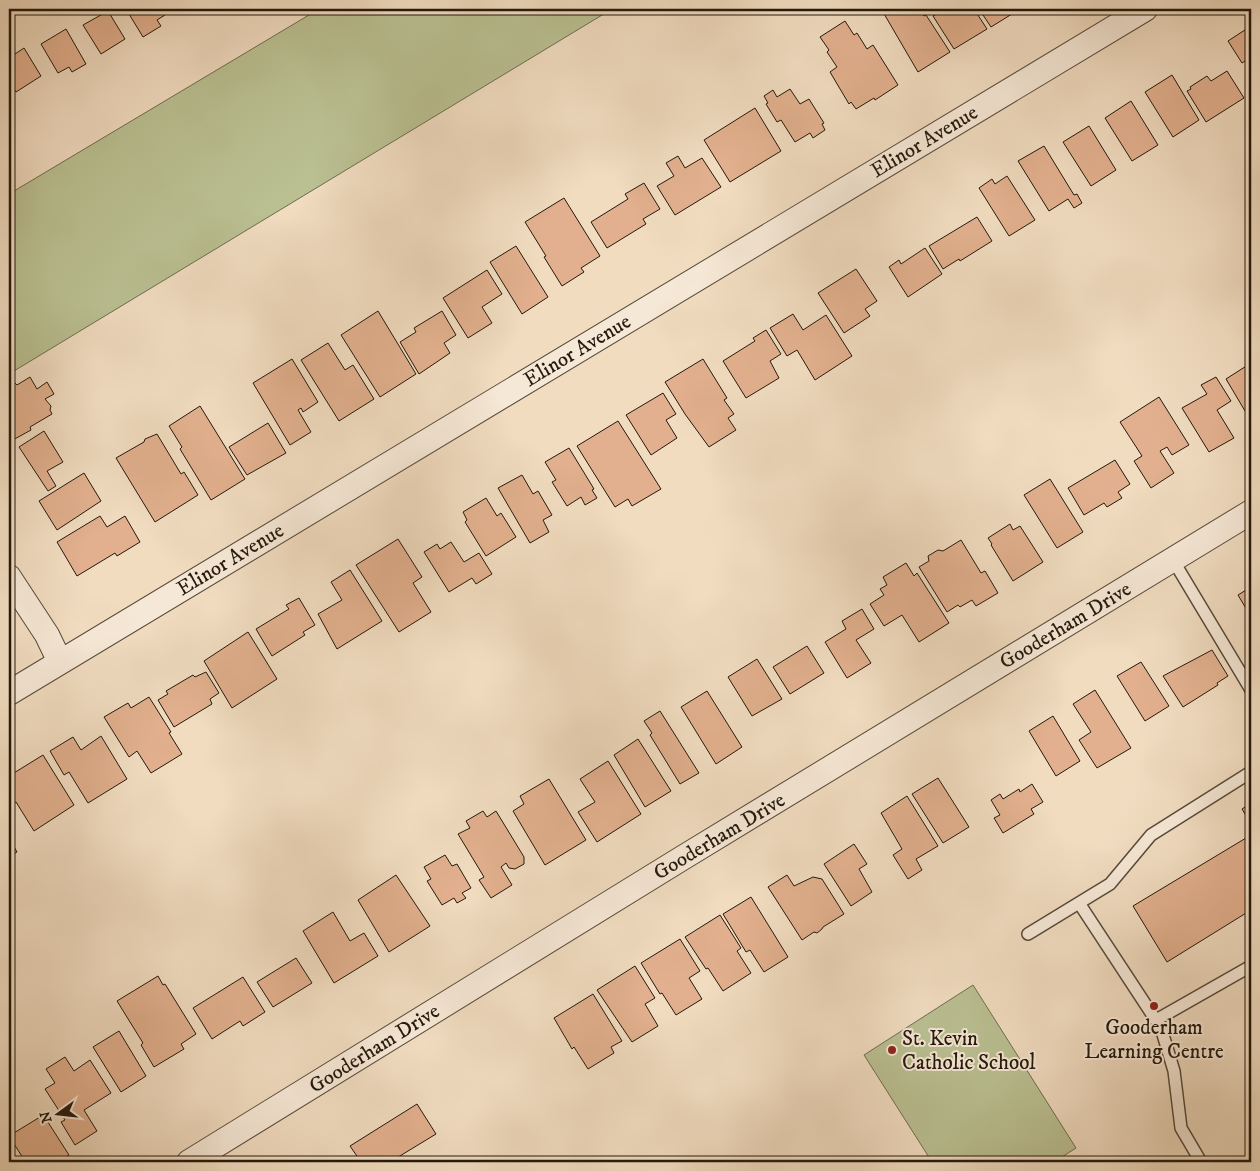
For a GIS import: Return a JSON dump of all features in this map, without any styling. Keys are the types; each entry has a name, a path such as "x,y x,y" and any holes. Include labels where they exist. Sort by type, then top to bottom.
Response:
{"street":[{"name":"Elinor Avenue","path":"9,693 1146,9"},
{"name":"Gooderham Drive","path":"189,1162 659,872 1251,512"},
{"path":"9,577 47,635 60,662"}],"lane":[{"path":"1173,560 1251,690"},
{"path":"1028,934 1110,884 1151,835 1251,772"},
{"path":"1079,903 1161,1028 1174,1071 1181,1128 1201,1162"},
{"path":"1156,1020 1251,966"}],"green space":[{"path":"319,9 612,9 9,374 9,194"},
{"path":"973,985 1076,1148 1054,1162 932,1162 864,1055"}],"building":[{"path":"126,9 161,9 165,15 157,20 161,26 143,37"},
{"path":"888,9 919,9 924,16 926,15 950,52 918,72 883,12"},
{"path":"931,9 974,9 987,29 954,49 933,16 935,15"},
{"path":"979,9 1020,9 991,27"},
{"path":"108,11 125,39 101,54 83,25"},
{"path":"845,21 854,35 857,33 867,49 873,45 898,85 875,100 874,98 856,109 851,102 849,104 830,72 837,67 820,37"},
{"path":"1251,26 1251,65 1248,59 1242,63 1228,41"},
{"path":"66,29 86,64 72,72 69,67 58,73 41,44"},
{"path":"24,48 41,76 16,92 9,81 9,58"},
{"path":"1227,71 1244,98 1206,122 1187,91 1207,76 1211,81"},
{"path":"1172,75 1199,120 1173,137 1145,92"},
{"path":"790,89 800,104 809,99 824,123 822,124 825,130 813,138 810,133 795,142 781,120 777,122 766,104 768,103 764,96 773,90 777,97"},
{"path":"1131,101 1158,145 1132,161 1105,118"},
{"path":"755,108 781,151 730,182 704,140"},
{"path":"1089,126 1116,170 1091,186 1063,142"},
{"path":"1044,146 1074,195 1077,194 1082,203 1074,208 1068,199 1049,211 1018,161"},
{"path":"678,156 685,168 702,158 721,187 675,215 657,186 674,176 666,163"},
{"path":"1007,176 1035,220 1009,236 979,188 992,179 995,184"},
{"path":"644,183 660,209 643,219 646,224 607,248 591,222 628,199 625,194"},
{"path":"564,198 600,256 581,268 584,272 562,286 525,222"},
{"path":"977,217 992,241 943,269 929,246"},
{"path":"516,246 548,297 522,314 490,262"},
{"path":"925,248 942,274 908,297 889,267 899,260 901,264"},
{"path":"856,269 877,301 865,309 870,316 844,333 818,293"},
{"path":"487,270 502,294 482,307 492,323 468,338 443,298"},
{"path":"378,311 416,374 380,397 341,335"},
{"path":"442,311 456,335 444,343 450,353 419,374 400,342 416,332 414,328"},
{"path":"793,314 803,330 826,315 852,356 815,380 797,350 787,356 770,328"},
{"path":"766,330 781,354 770,361 779,378 746,398 723,361 755,341 753,338"},
{"path":"328,343 345,370 353,365 374,399 339,421 301,360"},
{"path":"292,359 318,402 303,412 301,408 298,410 311,432 290,445 253,383"},
{"path":"703,359 727,398 724,400 734,414 728,418 736,430 709,447 665,382"},
{"path":"1251,363 1251,421 1226,379"},
{"path":"30,377 37,389 47,382 54,394 45,399 51,406 52,414 30,427 31,430 11,441 9,437 9,387 15,383 17,385"},
{"path":"1216,377 1231,401 1217,410 1234,438 1209,452 1182,408 1207,394 1201,385"},
{"path":"663,393 676,414 666,420 677,438 651,455 626,415"},
{"path":"1159,397 1189,445 1172,455 1167,447 1160,451 1174,473 1151,488 1134,461 1142,456 1120,422"},
{"path":"200,406 245,479 211,500 180,449 182,447 169,426"},
{"path":"618,421 661,489 632,506 628,499 615,507 577,446"},
{"path":"268,423 286,453 247,475 229,447"},
{"path":"44,431 63,462 47,471 56,486 48,491 19,447"},
{"path":"157,434 181,474 184,472 198,495 155,522 116,458 144,442 145,439"},
{"path":"569,448 594,489 592,490 597,498 585,505 581,497 567,506 552,482 556,480 545,462"},
{"path":"1115,460 1130,484 1118,492 1122,498 1107,507 1104,503 1084,515 1068,488"},
{"path":"84,473 101,501 57,530 39,501"},
{"path":"522,475 533,494 538,491 552,515 543,520 549,532 530,543 498,488"},
{"path":"1050,479 1083,532 1057,548 1024,495"},
{"path":"486,498 497,516 501,513 516,537 486,556 465,522 467,520 463,512"},
{"path":"100,516 107,527 125,516 140,542 117,556 115,553 77,576 57,542"},
{"path":"1010,524 1013,530 1020,526 1043,562 1013,581 988,538"},
{"path":"398,539 422,577 413,583 431,612 399,632 356,565"},
{"path":"961,540 981,573 985,571 998,593 976,606 972,600 960,607 958,605 947,612 919,567 929,561 928,556 938,550 943,551"},
{"path":"451,542 464,562 479,553 492,574 476,584 472,578 449,592 424,552 437,544 440,549"},
{"path":"906,563 914,576 917,573 949,623 919,642 902,615 884,626 870,604 884,595 880,589 887,585 883,577"},
{"path":"350,570 382,621 337,649 318,614 342,600 331,582"},
{"path":"1251,587 1251,617 1238,595"},
{"path":"299,598 315,625 303,632 305,635 272,656 256,629 289,609 286,605"},
{"path":"862,609 874,629 856,640 871,663 847,678 825,642 846,629 842,621"},
{"path":"248,632 277,679 232,708 204,661"},
{"path":"807,646 824,673 790,694 773,667"},
{"path":"1212,650 1228,676 1217,683 1218,685 1183,707 1163,676"},
{"path":"757,659 782,699 752,716 728,677"},
{"path":"1141,662 1169,706 1145,721 1117,676"},
{"path":"206,672 219,693 210,699 212,704 174,727 158,700 168,694 166,691 193,675 195,677"},
{"path":"1095,690 1131,748 1097,768 1079,740 1091,732 1073,704"},
{"path":"707,691 742,747 716,764 681,707"},
{"path":"149,697 171,732 169,733 182,754 151,773 137,751 129,757 104,717 128,703 131,708"},
{"path":"660,711 699,773 680,784 650,735 652,733 644,721"},
{"path":"1053,716 1080,761 1056,776 1029,731"},
{"path":"101,736 127,779 88,803 69,772 64,775 50,751 73,737 81,750"},
{"path":"638,739 671,791 645,807 614,755"},
{"path":"43,755 74,805 34,831 16,802 13,804 9,798 9,776"},
{"path":"608,761 641,814 597,842 578,812 595,802 580,779"},
{"path":"938,778 969,827 943,843 912,794"},
{"path":"549,779 586,840 545,865 513,811 524,804 520,796"},
{"path":"1032,784 1043,802 1031,809 1034,814 1003,833 994,818 1000,815 991,800 1000,794 1003,799 1019,789 1020,792"},
{"path":"907,796 938,846 916,859 922,870 908,879 893,855 902,849 881,813"},
{"path":"1251,803 1251,824 1242,809"},
{"path":"483,811 487,817 496,811 524,857 524,864 515,869 509,868 506,863 501,867 512,885 491,898 479,880 484,877 458,834 470,828 466,821"},
{"path":"1251,835 1251,910 1167,962 1133,906"},
{"path":"9,838 17,852 9,857"},
{"path":"854,844 867,864 859,869 872,892 851,906 824,864"},
{"path":"445,855 452,866 457,864 471,888 462,893 466,898 457,903 454,898 442,905 427,881 431,879 424,867"},
{"path":"396,875 430,926 389,952 358,900"},
{"path":"787,875 794,886 813,877 822,879 844,914 817,933 814,932 802,940 768,887"},
{"path":"751,897 788,957 764,972 750,950 746,952 723,914"},
{"path":"333,912 350,941 364,933 378,956 334,983 303,931"},
{"path":"720,915 741,948 737,951 751,973 723,991 685,937"},
{"path":"680,939 700,971 689,978 702,999 676,1015 662,993 660,994 641,963"},
{"path":"296,958 312,983 273,1007 257,982"},
{"path":"635,966 655,998 645,1004 658,1026 632,1042 597,990"},
{"path":"158,976 196,1034 181,1044 184,1049 154,1067 141,1045 143,1043 117,1001"},
{"path":"243,977 265,1012 243,1026 240,1021 212,1039 193,1008"},
{"path":"593,994 622,1041 611,1047 614,1053 588,1069 574,1047 572,1049 554,1018"},
{"path":"119,1031 146,1076 121,1092 93,1047"},
{"path":"65,1057 74,1071 90,1060 111,1093 84,1110 97,1131 75,1145 61,1122 65,1120 45,1089 55,1083 46,1069"},
{"path":"417,1104 436,1134 390,1162 361,1162 350,1146"},
{"path":"44,1116 69,1155 59,1162 23,1162 21,1159 23,1158 9,1136"}],"place":[{"name":"Gooderham Learning Centre","path":"1154,1006"},
{"name":"St. Kevin Catholic School","path":"892,1050"}]}
